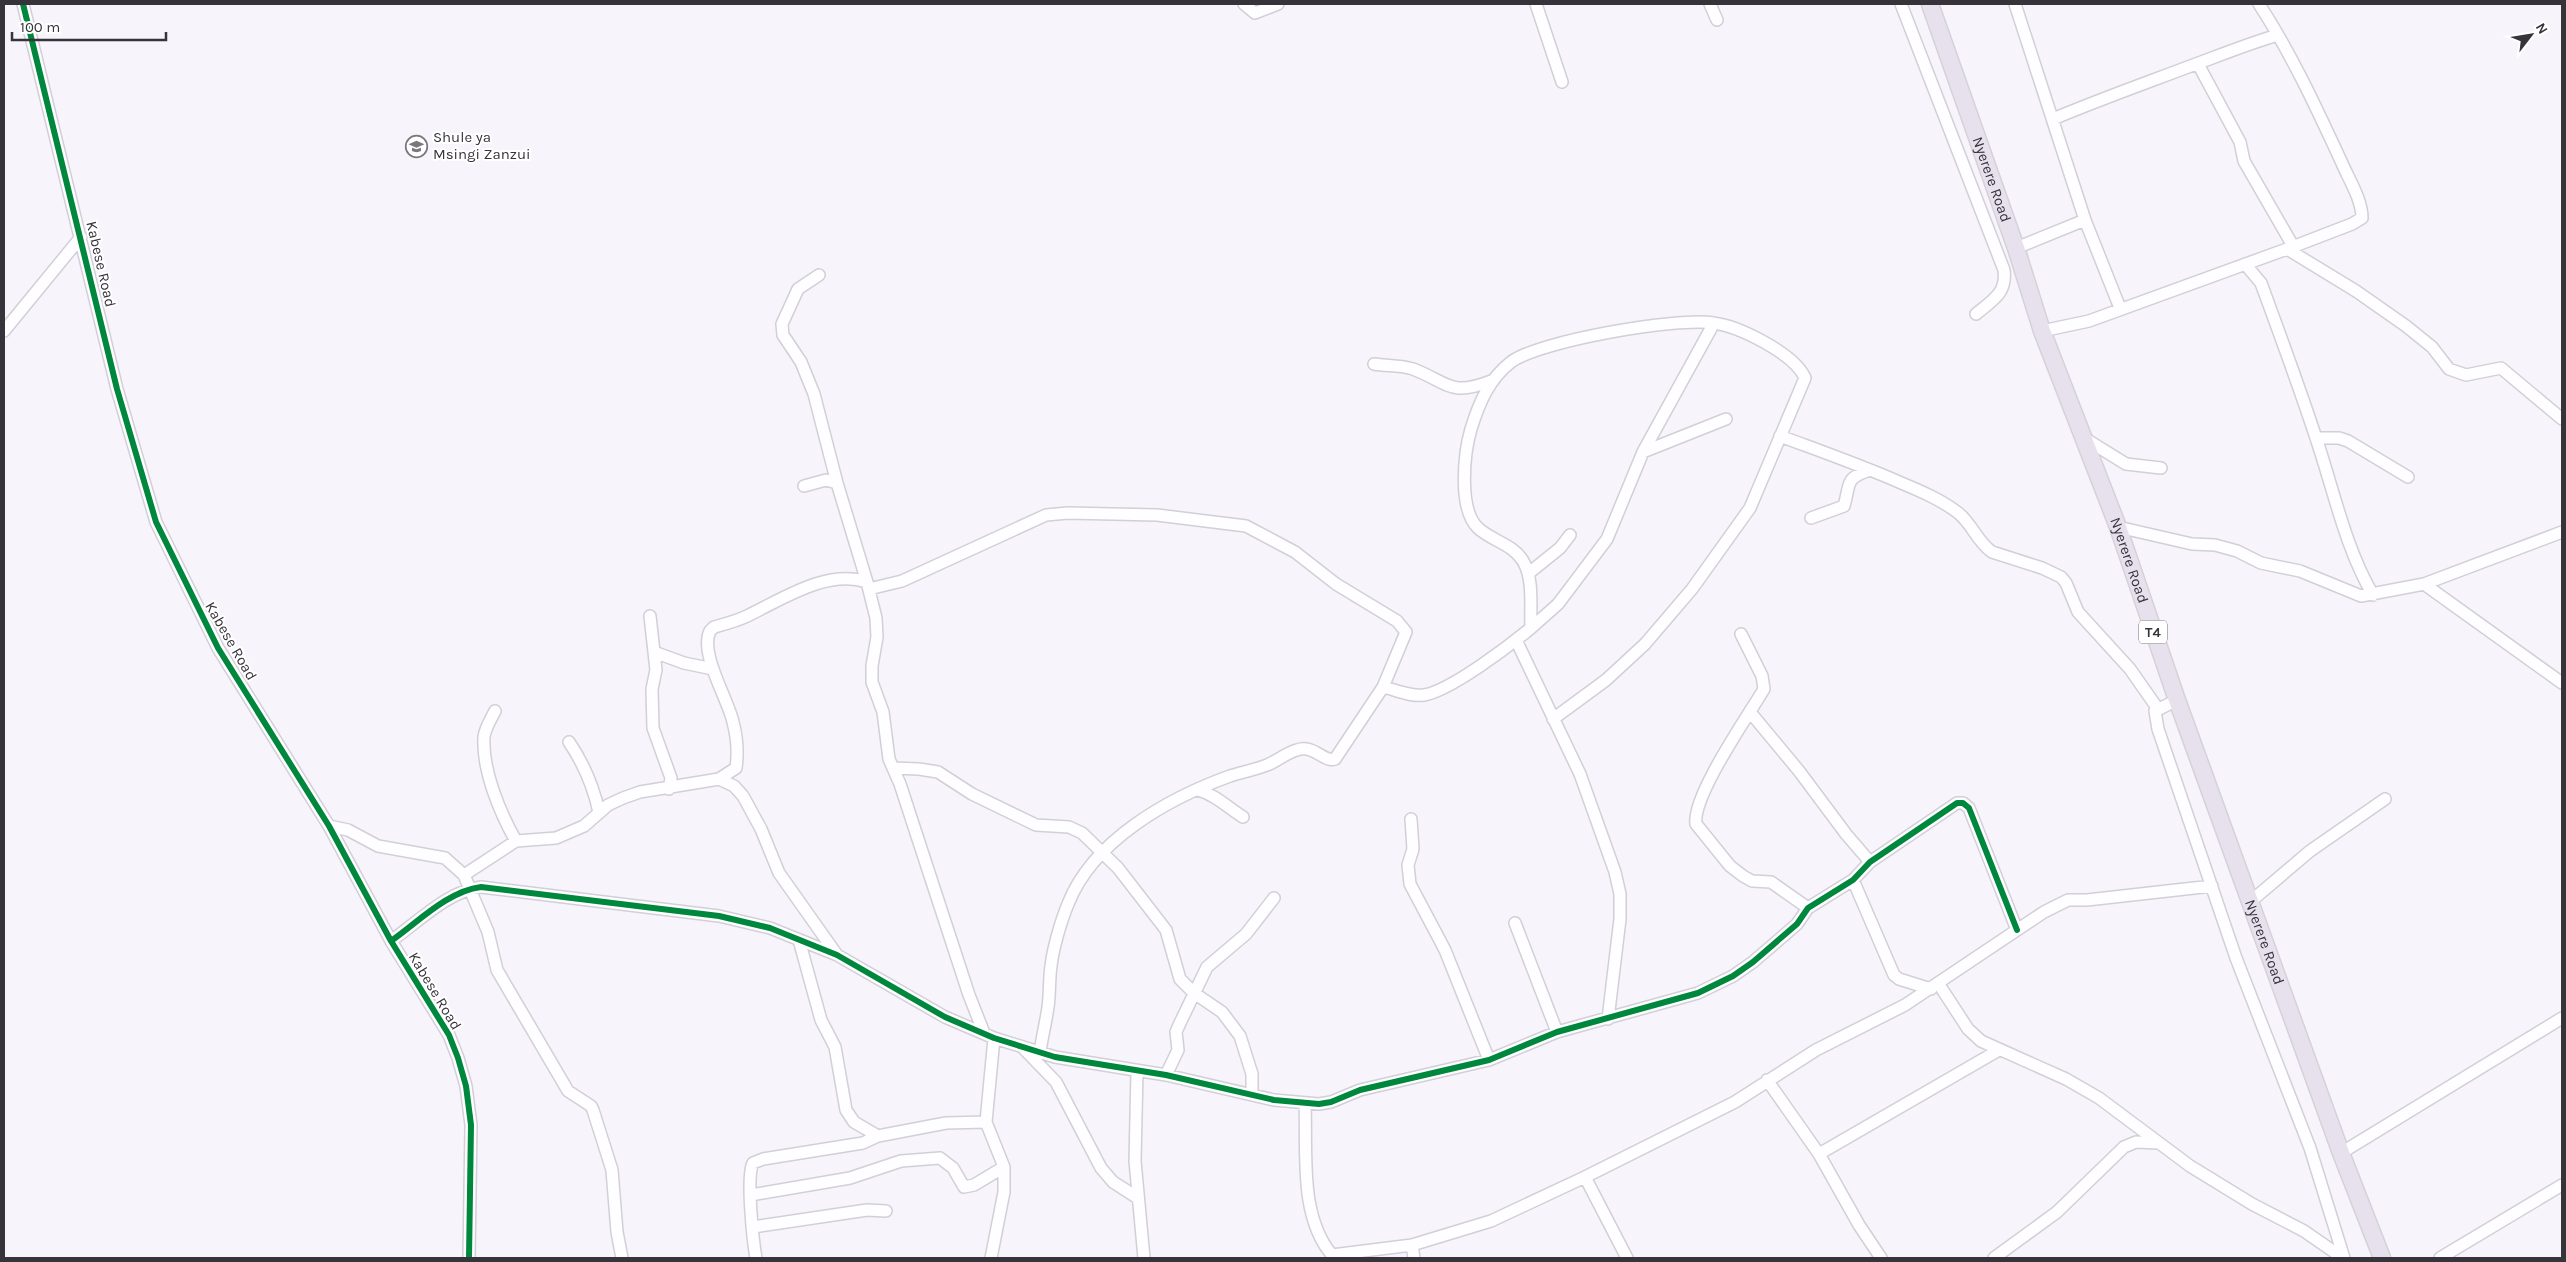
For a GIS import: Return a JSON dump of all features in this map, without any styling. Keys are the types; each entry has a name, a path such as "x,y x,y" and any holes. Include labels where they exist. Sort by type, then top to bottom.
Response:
{"highway":[{"name":"Nyerere Road","path":"1930,4 2016,248 2042,331 2118,527 2177,700 2341,1153 2382,1258"}],"street":[{"name":"Kabese Road","path":"23,4 82,237 117,389 156,522 218,648 329,826 391,941 449,1035 466,1086 471,1125 469,1258"},
{"path":"1244,4 1255,13 1278,4"},
{"path":"1536,4 1562,82"},
{"path":"1710,4 1717,20"},
{"path":"1901,4 2004,270 2005,282 2000,294 1976,314"},
{"path":"2014,4 2053,119 2084,220 2120,308"},
{"path":"2042,331 2089,321 2358,222 2362,214 2357,197 2326,130 2278,35 2259,4"},
{"path":"2053,119 2107,96 2198,64 2238,46 2278,35"},
{"path":"2198,64 2235,133 2251,175 2290,248 2406,326 2432,347 2449,369 2466,375 2501,368 2562,419"},
{"path":"2016,248 2084,220"},
{"path":"4,331 82,237"},
{"path":"2246,264 2261,283 2316,438 2346,533 2362,576 2373,595"},
{"path":"819,275 798,289 781,330 792,352 800,362 814,394 837,483 868,585 876,618 877,637 872,666 872,682 883,712 887,751 968,995 989,1036 986,1122 1004,1167 1004,1192 991,1258"},
{"path":"1383,687 1415,695 1434,693 1489,660 1531,628 1558,604 1607,539 1643,452 1714,323"},
{"path":"1531,628 1529,573 1517,553 1477,527 1470,515 1465,492 1465,465 1470,430 1491,381 1510,362 1527,352 1609,333 1666,325 1714,323 1730,327 1795,362 1804,378 1750,508 1692,589 1645,644 1606,680 1553,720"},
{"path":"1374,364 1412,369 1453,388 1472,389 1491,381"},
{"path":"1643,452 1726,419"},
{"path":"1780,436 1870,470 1926,494 1957,512 1967,521 1985,548 2042,568 2060,577 2066,583 2078,612 2130,668 2158,709"},
{"path":"2084,438 2126,464 2161,468"},
{"path":"2316,438 2339,438 2348,441 2408,477"},
{"path":"1811,518 1844,506 1850,480 1854,475 1870,470"},
{"path":"804,486 826,480 837,483"},
{"path":"464,875 516,841 556,838 584,826 600,812 622,798 640,792 669,789 693,782 719,779 736,768 738,758 733,722 713,669 708,635 714,627 745,617 783,597 841,578 853,577 868,585 902,580 1046,515 1068,513 1157,515 1246,526 1295,552 1336,584 1402,626 1406,634 1383,687 1335,759 1328,759 1315,750 1298,750 1267,765 1230,776 1148,815 1103,853 1077,885 1068,904 1051,964 1048,1007 1040,1052"},
{"path":"2118,527 2192,544 2216,545 2237,552 2261,564 2300,571 2361,596 2424,584 2562,532"},
{"path":"1529,573 1560,548 1570,535"},
{"path":"2424,584 2562,683"},
{"path":"650,616 656,670 652,689 653,728 672,778 669,789"},
{"path":"1741,634 1764,682 1764,689 1706,789 1695,816 1696,824 1730,866 1743,876 1752,881 1771,882 1808,908"},
{"path":"1516,640 1580,774 1600,824 1620,894 1620,919 1608,1018"},
{"path":"654,652 684,663 713,669"},
{"path":"2177,700 2158,709 2154,714 2158,729 2236,958 2310,1148 2343,1258"},
{"path":"495,711 484,735 486,755 497,805 516,841"},
{"path":"1750,712 1870,862"},
{"path":"569,742 584,764 594,788 600,812"},
{"path":"893,768 938,772 972,794 1036,825 1069,827 1078,830 1103,853 1135,888 1166,930 1170,938 1178,973 1194,993 1222,1012 1240,1036 1252,1074 1252,1094"},
{"path":"719,779 734,786 743,796 761,829 779,873 837,954"},
{"path":"1198,790 1210,793 1222,804 1243,816"},
{"path":"2250,902 2310,851 2385,799"},
{"path":"391,941 454,896 470,888 524,890 719,916 770,928 837,954 945,1017 989,1036 1040,1052 1138,1072 1166,1075 1305,1104 1331,1102 1360,1090 1489,1060 1557,1032 1698,994 1732,976 1775,944 1797,924 1808,908 1853,880 1870,862 1958,803 1963,803 1969,808 2017,930"},
{"path":"1411,819 1413,848 1408,865 1410,884 1445,950 1489,1060"},
{"path":"329,826 348,830 378,846 444,858 464,875 488,932 497,970 568,1091 591,1106 593,1110 612,1170 617,1232 622,1258"},
{"path":"1853,880 1894,975 1899,979 1935,986 1968,1029 1981,1041 2066,1079 2099,1098 2190,1166 2252,1204 2304,1231 2343,1258"},
{"path":"1305,1104 1310,1212 1328,1257 1412,1246 1491,1221 1585,1177 1735,1102 1816,1050 1935,986 2044,912 2068,900 2086,900 2212,886"},
{"path":"1166,1075 1178,1050 1176,1032 1206,967 1246,934 1274,898"},
{"path":"1515,923 1557,1032"},
{"path":"799,940 821,1020 835,1048 846,1110 854,1122 878,1136"},
{"path":"2341,1153 2562,1018"},
{"path":"1022,1046 1056,1082 1102,1168 1113,1182 1138,1198"},
{"path":"1819,1154 1999,1050"},
{"path":"1138,1072 1134,1146 1144,1258"},
{"path":"1767,1080 1819,1154 1858,1225 1881,1258"},
{"path":"756,1258 751,1195 752,1165 758,1161 863,1143 878,1136 946,1122 986,1122"},
{"path":"1994,1258 2057,1212 2124,1147 2136,1142 2158,1143"},
{"path":"751,1195 850,1178 915,1159 940,1158 953,1168 960,1184 964,1187 974,1185 1004,1167"},
{"path":"1585,1177 1627,1258"},
{"path":"2440,1258 2562,1185"},
{"path":"753,1227 867,1210 886,1211"},
{"path":"1412,1246 1414,1258"}],"cycle path":[{"path":"23,4 117,389 156,522 218,648 329,826 391,941 449,1035 458,1058 466,1086 471,1125 469,1258"},
{"path":"391,941 445,901 457,894 481,887 719,916 770,928 837,955 945,1017 994,1038 1055,1057 1166,1075 1274,1100 1319,1104 1331,1102 1360,1090 1489,1060 1557,1032 1698,993 1733,976 1753,962 1797,924 1808,908 1853,880 1870,862 1957,803 1963,803 1969,808 2017,930"}],"place":[{"name":"Shule ya Msingi Zanzui","path":"417,146"}]}
